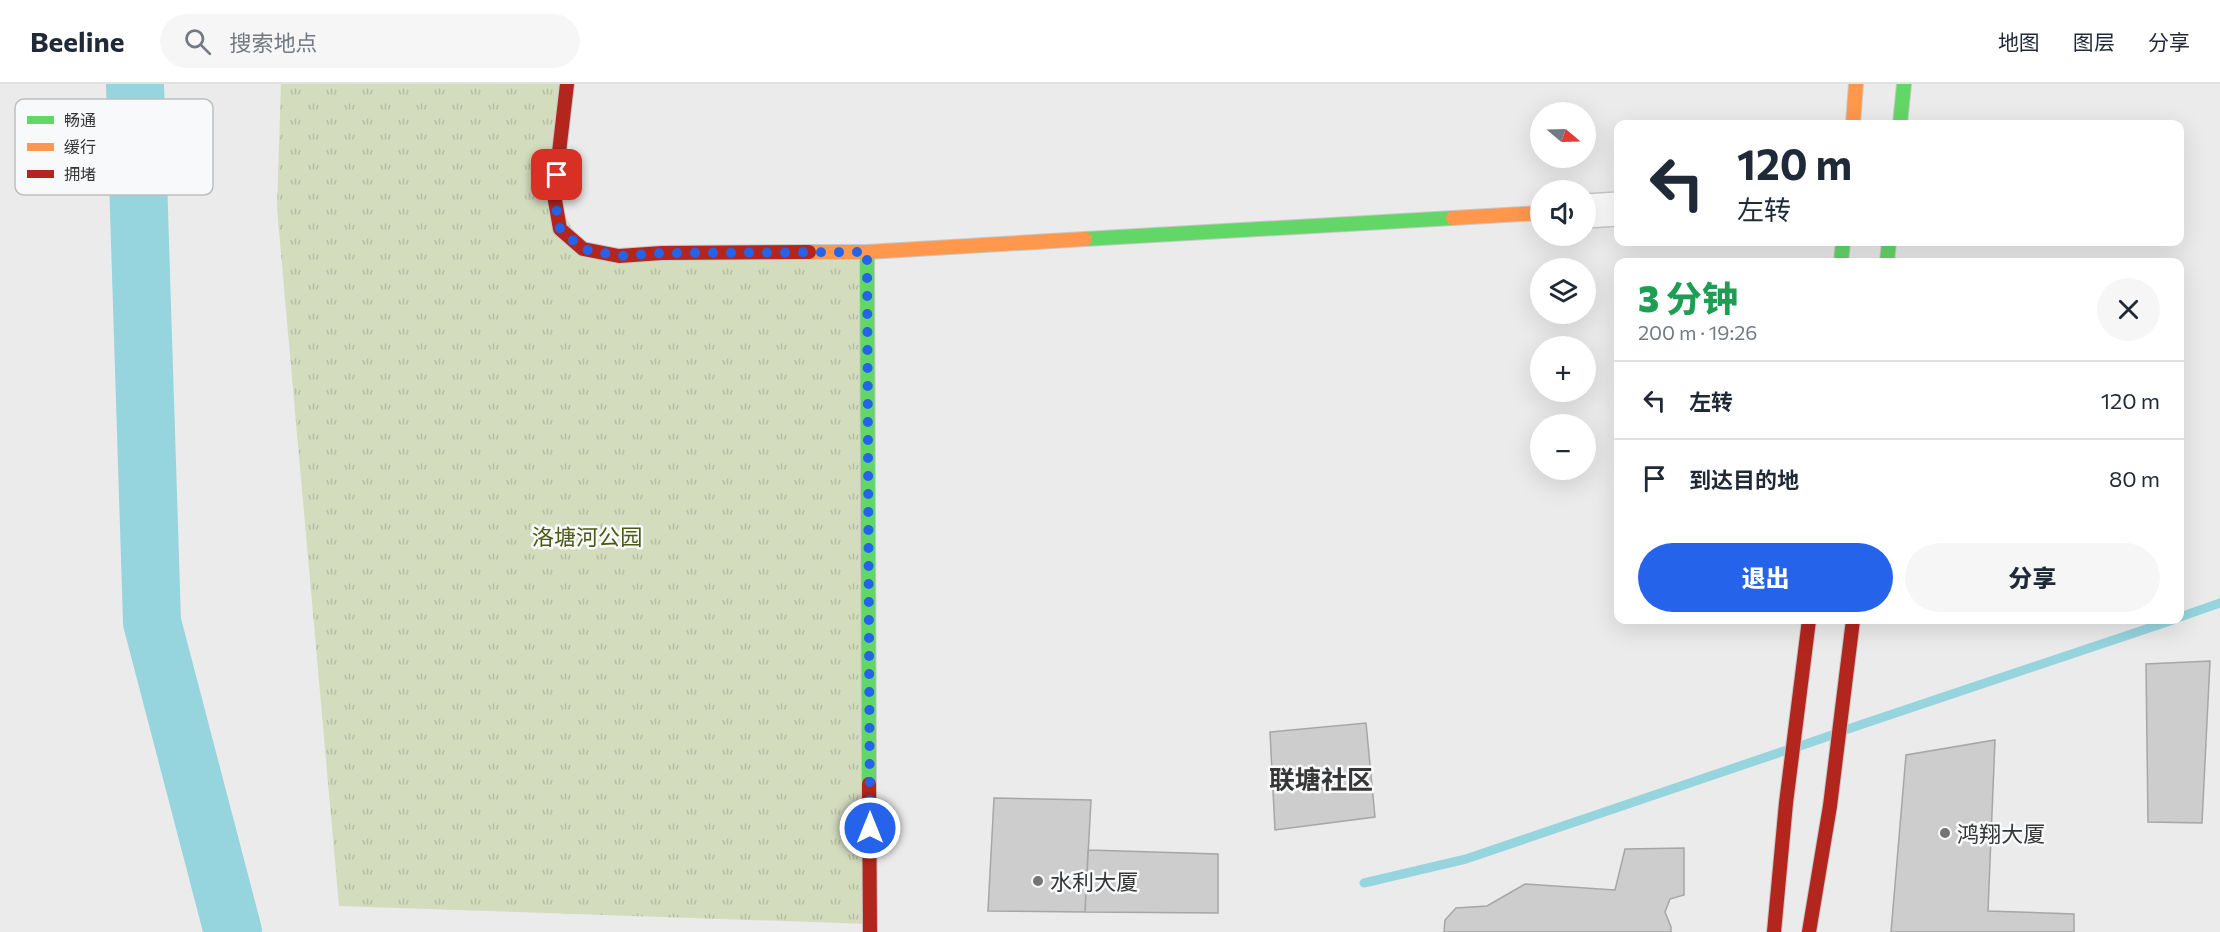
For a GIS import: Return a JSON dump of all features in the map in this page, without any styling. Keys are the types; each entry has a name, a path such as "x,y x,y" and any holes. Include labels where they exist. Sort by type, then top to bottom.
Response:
{"street":[{"path":"567,84 554,195 560,229 583,249 619,256 662,253 867,252 1530,214"},
{"path":"1853,120 1856,84"},
{"path":"1900,120 1904,84"},
{"path":"1596,210 1614,209"},
{"path":"867,252 870,932"},
{"path":"1774,932 1786,803 1809,624"},
{"path":"1809,932 1830,806 1853,624"}],"green space":[{"name":"洛塘河公园","path":"281,84 567,84 554,195 583,249 867,252 870,924 339,906 277,209"}],"building":[{"path":"2210,661 2202,823 2148,822 2146,664"},
{"path":"1366,723 1375,817 1275,830 1270,732"},
{"name":"鸿翔大厦","path":"1995,740 1988,911 2074,914 2074,932 1891,932 1906,755"},
{"name":"水利大厦","path":"994,798 1091,800 1085,912 988,911"},
{"path":"1684,848 1684,895 1670,899 1665,912 1671,932 1444,932 1445,920 1456,908 1487,906 1525,884 1615,890 1625,849"},
{"path":"1088,850 1218,854 1218,913 1085,912"}],"waterway":[{"path":"135,84 135,99"},
{"path":"139,195 152,622 233,932"},
{"path":"2184,616 2220,603"},
{"path":"1845,730 2161,624"},
{"path":"1800,746 1832,735"},
{"path":"1364,883 1466,859 1787,750"}],"traffic: fast":[{"path":"1900,120 1904,84"},
{"path":"1085,239 1453,218"},
{"path":"1841,258 1843,246"},
{"path":"1887,258 1889,246"},
{"path":"867,252 869,784"}],"traffic: slow":[{"path":"1853,120 1856,84"},
{"path":"1453,218 1530,214"},
{"path":"809,252 867,252 1085,239"}],"traffic: jam":[{"path":"567,84 554,195 560,229 583,249 619,256 662,253 809,252"},
{"path":"1774,932 1786,803 1808,624"},
{"path":"1809,932 1830,806 1853,624"},
{"path":"869,784 870,932"}],"place":[{"name":"鸿翔大厦","path":"1945,833"},
{"name":"水利大厦","path":"1038,881"}],"district":[{"name":"联塘社区","path":"1321,778"}],"route":[{"path":"557,175 554,195 560,229 583,249 619,256 662,253 867,252 870,828"}]}
